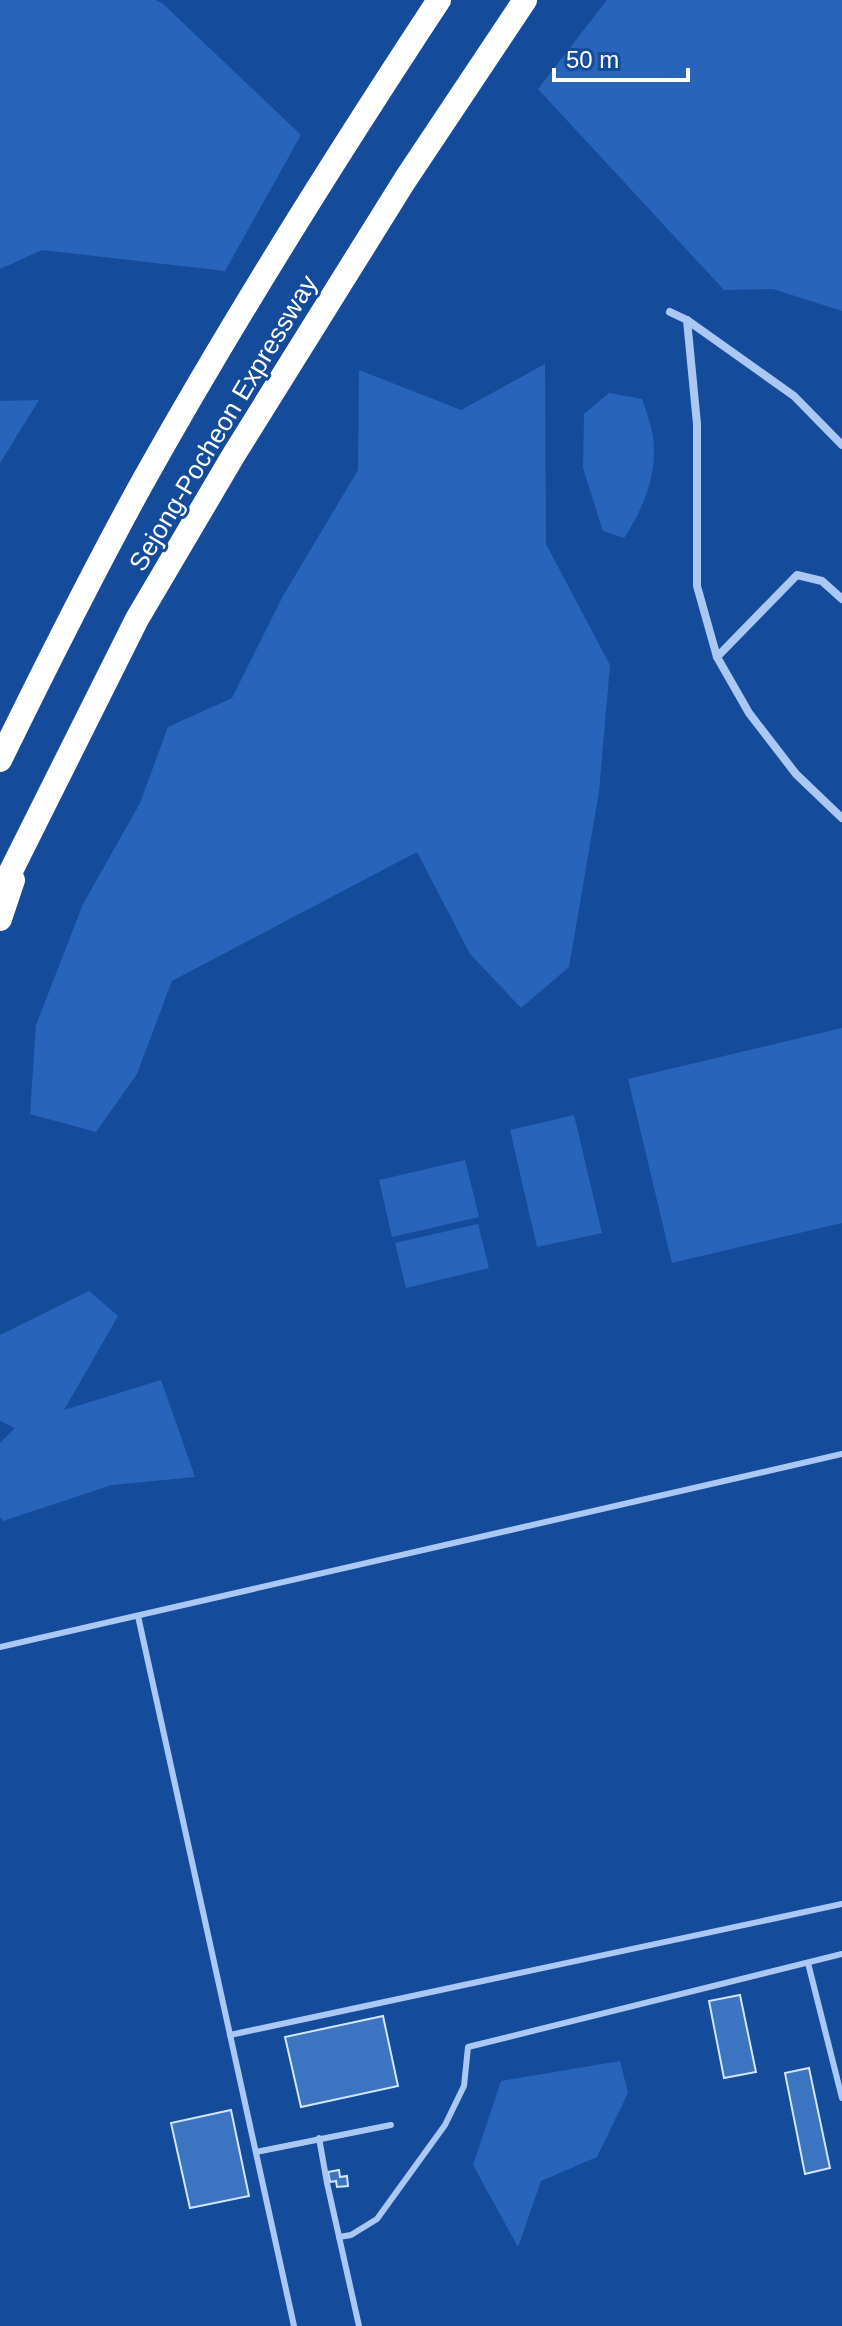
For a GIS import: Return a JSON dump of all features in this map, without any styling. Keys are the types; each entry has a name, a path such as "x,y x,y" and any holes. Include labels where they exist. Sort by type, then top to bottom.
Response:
{"highway":[{"name":"Sejong-Pocheon Expressway","path":"0,760 59,639 142,484 274,259 439,0"},
{"name":"Sejong-Pocheon Expressway","path":"0,893 137,619 233,456 405,180 519,9"},
{"path":"0,919 28,836"}],"street":[{"path":"670,312 687,320 794,396 842,445"},
{"path":"687,320 697,424 697,586 717,657 749,713 796,774 842,818"},
{"path":"717,657 797,575 822,581 842,599"}],"lane":[{"path":"0,1647 842,1454"},
{"path":"138,1616 294,2326"},
{"path":"230,2035 842,1904"},
{"path":"339,2237 351,2235 377,2219 445,2125 464,2086 468,2047 842,1954"},
{"path":"808,1963 842,2098"},
{"path":"256,2152 391,2125"},
{"path":"319,2138 359,2326"}],"shaded area":[{"path":"0,0 155,0 162,3 301,135 225,271 42,250 0,269"},
{"path":"607,0 842,0 842,311 773,289 724,290 538,89"},
{"path":"545,364 546,544 610,665 599,792 569,967 521,1008 470,954 417,852 172,981 137,1074 96,1132 30,1114 36,1025 83,904 140,803 168,727 232,698 283,596 358,470 359,370 461,410"},
{"path":"609,393 642,399 653,436 653,463 648,490 624,538 603,531 583,468 584,414"},
{"path":"39,400 0,463 0,401"},
{"path":"842,1028 842,1223 672,1263 628,1079"},
{"path":"574,1115 602,1233 537,1247 510,1130"},
{"path":"465,1160 479,1217 392,1237 379,1180"},
{"path":"478,1224 489,1268 406,1288 395,1243"},
{"path":"89,1291 118,1316 64,1410 161,1380 195,1477 112,1485 3,1521 0,1517 0,1443 15,1428 0,1421 0,1335"},
{"path":"620,2061 628,2093 597,2157 541,2181 518,2247 473,2165 501,2081"}],"building":[{"path":"740,1995 756,2072 724,2078 709,2001"},
{"path":"383,2016 398,2086 301,2107 285,2037"},
{"path":"809,2068 830,2168 805,2174 785,2073"},
{"path":"231,2110 249,2196 190,2208 171,2123"},
{"path":"339,2170 340,2177 347,2176 348,2186 337,2187 336,2181 330,2182 328,2172"}]}
